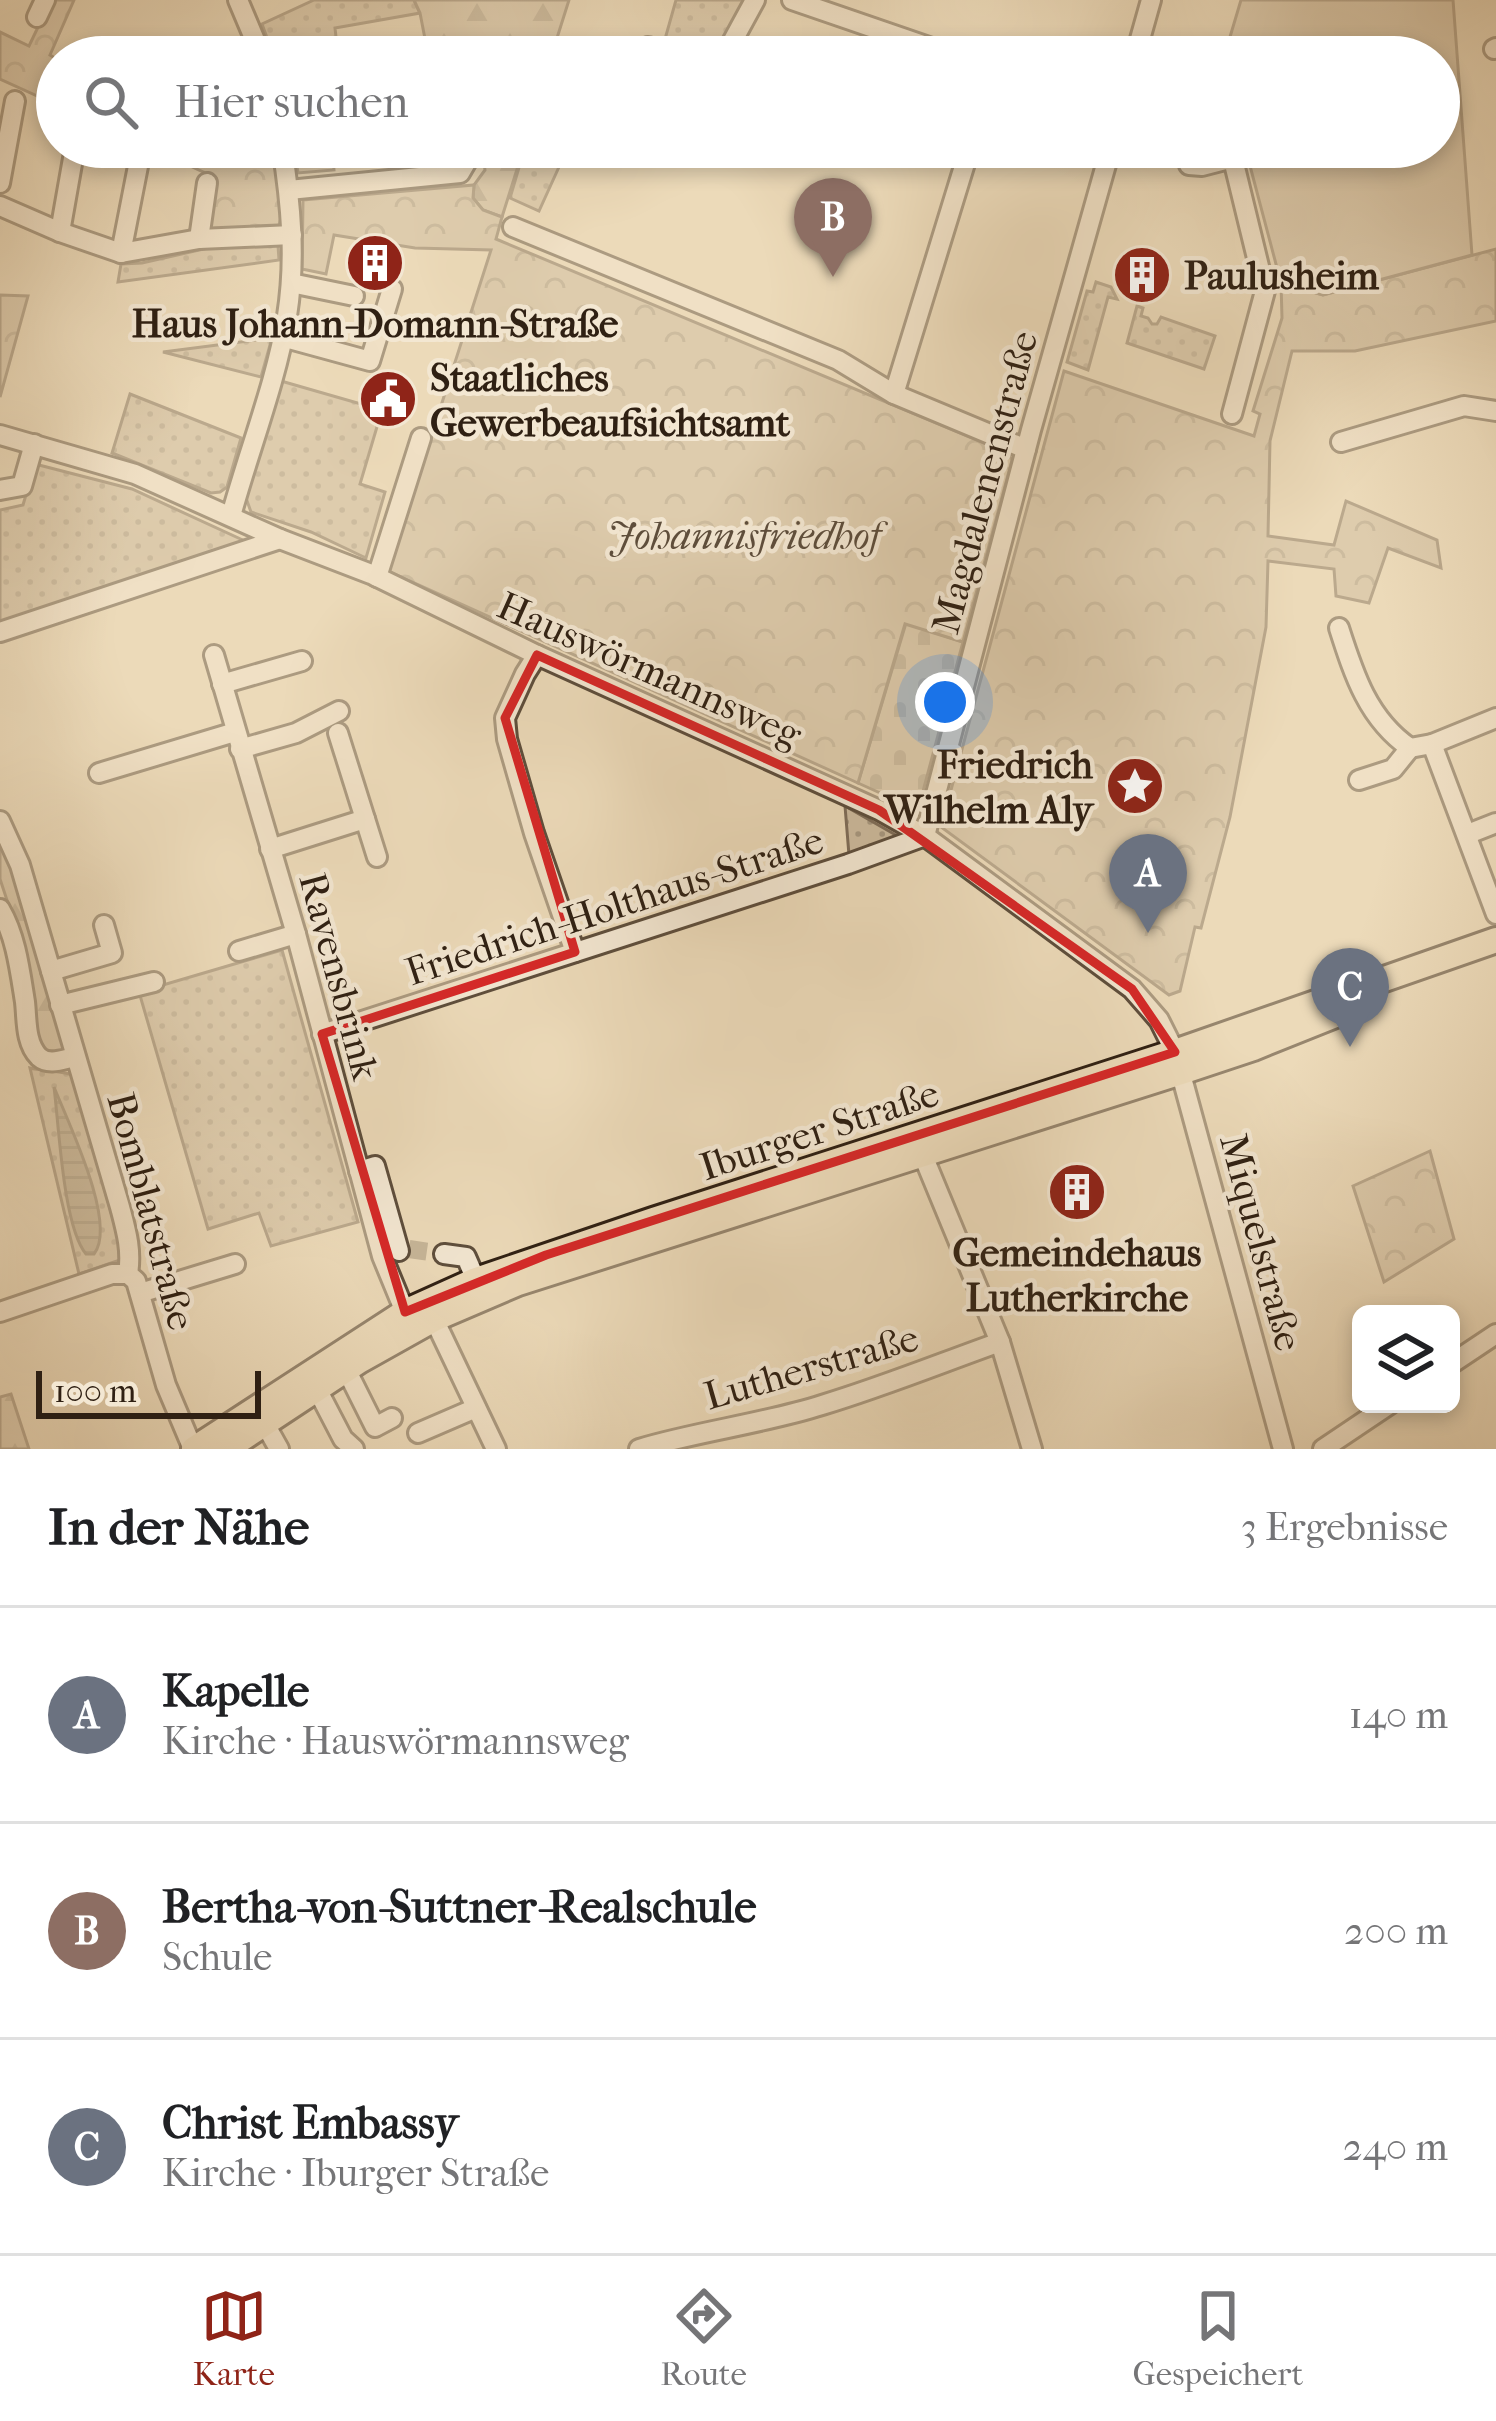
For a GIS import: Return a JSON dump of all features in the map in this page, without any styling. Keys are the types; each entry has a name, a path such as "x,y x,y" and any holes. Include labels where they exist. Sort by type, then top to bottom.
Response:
{"main road":[{"name":"Iburger Straße","path":"226,1449 346,1369 434,1318 518,1282 922,1153 1178,1062 1496,940"},
{"name":"Iburger Straße","path":"194,1449 405,1312 476,1280 632,1226 1178,1062 1253,1048 1496,957"}],"street":[{"path":"735,36 755,0"},
{"path":"792,0 897,36"},
{"path":"1142,36 1151,0"},
{"path":"246,2 256,36"},
{"path":"0,183 15,100"},
{"path":"60,232 71,168"},
{"path":"121,253 138,168"},
{"path":"231,516 282,337 291,283 285,168"},
{"path":"289,190 460,172 463,168"},
{"path":"894,394 964,168"},
{"name":"Magdalenenstraße","path":"926,836 1026,449 1105,168"},
{"path":"1232,414 1265,291 1236,168"},
{"path":"199,239 207,183"},
{"path":"0,206 121,253 199,239 292,235"},
{"path":"513,227 838,360 894,394 1026,449"},
{"path":"291,283 354,296"},
{"path":"282,337 370,362 392,289"},
{"path":"1342,442 1464,406 1496,411"},
{"name":"Hauswörmannsweg","path":"0,435 135,474 377,577 537,655 879,809 926,836 1132,989 1160,1020 1178,1062"},
{"path":"377,577 421,437"},
{"path":"0,490 22,486 34,443"},
{"path":"0,632 280,539"},
{"path":"1340,628 1368,705 1390,734 1409,748"},
{"name":"Ravensbrink","path":"214,655 359,1171 396,1252 405,1312"},
{"path":"537,655 505,718 507,740 575,952"},
{"path":"222,684 302,661"},
{"path":"99,773 237,740 296,733 339,711"},
{"path":"1359,780 1393,769 1409,748 1432,744 1496,718"},
{"path":"338,733 377,856"},
{"path":"1432,744 1468,834 1487,859 1496,914"},
{"path":"270,849 365,819"},
{"name":"Bomblatstraße","path":"0,821 20,865 129,1241 128,1274 136,1281 166,1385 194,1449"},
{"path":"1468,834 1496,823"},
{"name":"Friedrich-Holthaus-Straße","path":"322,1034 926,836"},
{"name":"Bomblatstraße","path":"0,909 13,940 29,1041 40,1058 50,1062 75,1057"},
{"path":"51,971 112,953 104,925"},
{"path":"239,951 296,934"},
{"path":"60,1006 154,982"},
{"path":"1160,1020 1179,1006"},
{"name":"Miquelstraße","path":"1178,1062 1283,1449"},
{"path":"922,1153 1000,1342 1032,1449"},
{"path":"444,1254 466,1257 476,1280"},
{"path":"140,1293 235,1264"},
{"path":"0,1312 112,1274 128,1274"},
{"path":"405,1312 434,1318 496,1449"},
{"path":"1460,1358 1496,1334"},
{"name":"Lutherstraße","path":"639,1449 821,1406 850,1389 1000,1342"},
{"path":"346,1369 376,1427 392,1418"},
{"path":"317,1389 343,1439 354,1449"},
{"path":"418,1433 476,1408"},
{"path":"1322,1449 1376,1413"},
{"path":"265,1424 279,1449"}],"highlighted area":[{"path":"537,655 879,810 1132,989 1175,1052 546,1255 405,1312 322,1034 575,952 505,718"}],"green space":[{"path":"51,0 74,0 58,36 36,36 36,95 0,79 0,32 29,46"},
{"path":"314,0 414,0 420,13 335,28 336,36 266,36 262,24"},
{"path":"414,0 569,0 558,36 424,36"},
{"path":"676,0 748,0 727,36 666,36"},
{"path":"1241,0 1453,0 1456,36 1230,36"},
{"path":"1460,94 1472,255 1323,295 1281,283 1251,168 1460,168"},
{"path":"194,168 278,168 283,210 278,229 209,232 216,178"},
{"path":"297,168 334,168 334,170 298,173"},
{"path":"517,168 502,217 483,210 473,198 474,185 485,170"},
{"path":"519,168 558,168 539,211 510,198"},
{"name":"Johannisfriedhof","path":"474,185 473,198 483,210 502,217 496,239 1008,453 1012,460 963,642 905,624 858,783 388,571 491,250 415,248 334,235 326,274 302,269 303,200"},
{"path":"278,245 279,260 118,282 121,264 208,248"},
{"path":"1496,249 1496,321 1355,351 1292,351 1270,441 1268,536 1334,545 1346,501 1437,540 1441,568 1388,548 1369,603 1336,596 1334,569 1268,561 1266,627 1230,817 1180,991 1169,995 941,827 1064,371 1254,436 1260,414 1253,411 1282,318 1281,283 1323,295"},
{"path":"1096,282 1111,287 1117,299 1108,297 1088,370 1067,362 1087,291 1093,292"},
{"path":"0,295 28,296 0,397"},
{"path":"1137,306 1152,324 1161,317 1215,336 1204,369 1127,343"},
{"path":"272,338 261,377 163,352"},
{"path":"281,381 382,410 360,484 385,492 366,558 311,532 251,512 246,498"},
{"path":"130,394 241,438 227,487 211,493 112,453"},
{"path":"35,464 132,489 247,542 0,625 0,510 23,505"},
{"path":"906,623 963,642 918,810 858,783"},
{"path":"845,806 901,838 849,855"},
{"path":"0,834 16,867 65,1044 62,1053 49,1056 35,1030 27,961 0,879"},
{"path":"282,950 358,1222 271,1246 259,1213 208,1229 139,992"},
{"path":"30,1068 72,1075 120,1244 120,1260 79,1274"},
{"path":"1430,1151 1454,1239 1384,1282 1353,1186"},
{"path":"11,1394 29,1449 0,1449 0,1397"}],"shaded area":[{"path":"54,1087 95,1197 100,1240 94,1254 86,1254 72,1222"}],"tunnel":[{"path":"409,1249 444,1254"}],"place":[{"name":"Haus Johann-Domann-Straße","path":"375,263"},
{"name":"Paulusheim","path":"1142,275"},
{"name":"Bertha-von-Suttner-Realschule","path":"833,277"},
{"name":"Staatliches Gewerbeaufsichtsamt","path":"388,399"},
{"name":"Friedrich Wilhelm Aly","path":"1135,786"},
{"name":"Kapelle","path":"1148,933"},
{"name":"Christ Embassy","path":"1350,1047"},
{"name":"Gemeindehaus Lutherkirche","path":"1077,1192"}]}
